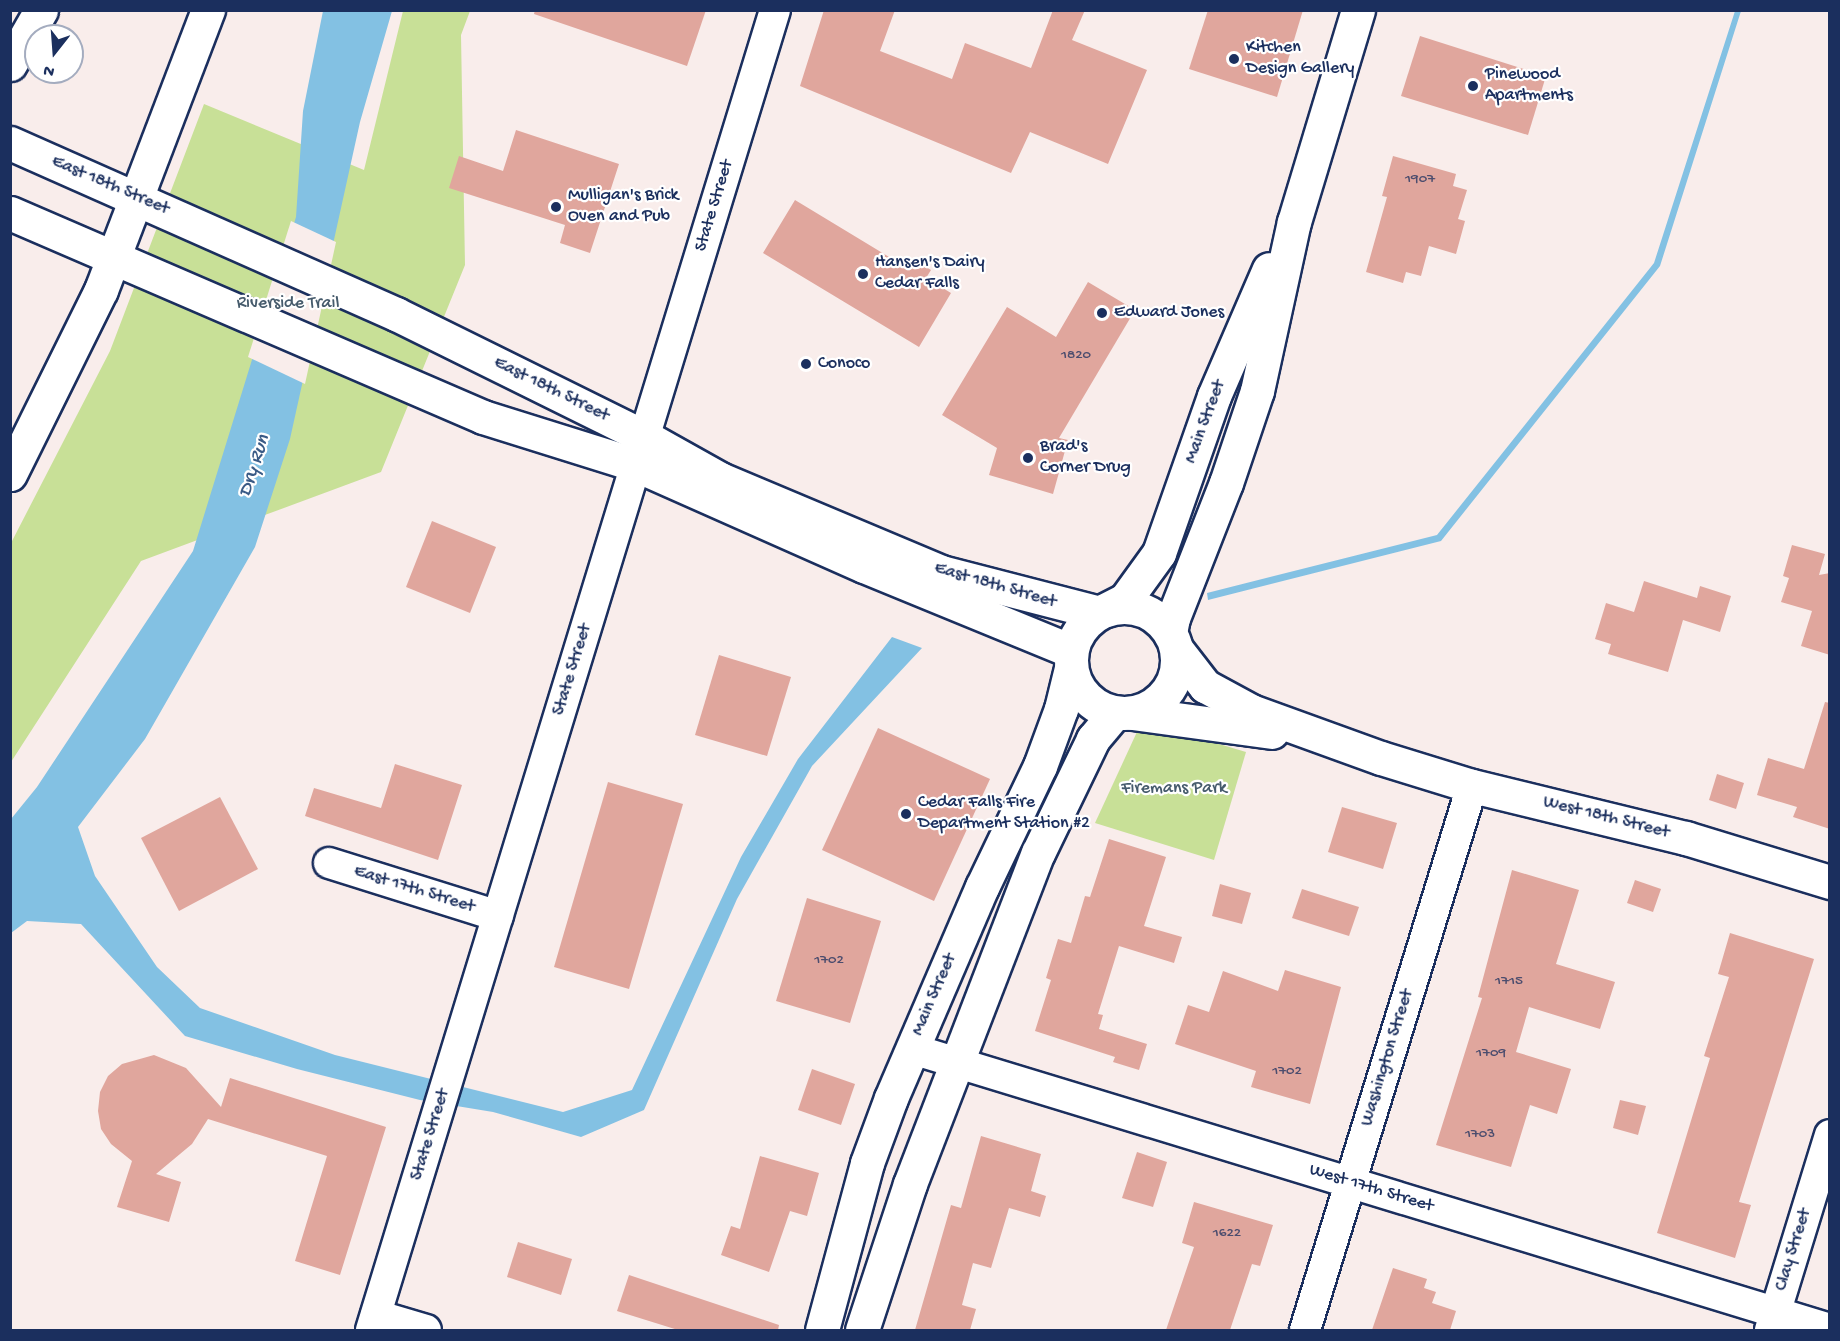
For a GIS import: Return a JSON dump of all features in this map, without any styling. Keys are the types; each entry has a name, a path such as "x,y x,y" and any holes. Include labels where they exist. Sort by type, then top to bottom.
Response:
{"main road":[{"path":"16,54 41,10"},
{"path":"10,474 100,290 134,195 208,10"},
{"name":"Main Street","path":"1174,641 1257,391 1294,222 1358,10"},
{"name":"East 18th Street","path":"10,143 134,195 396,314 640,451 864,566 1071,660"},
{"name":"East 18th Street","path":"10,213 213,303 370,366 483,417 640,451 720,479 941,572 1102,612"},
{"name":"Main Street","path":"1102,612 1125,600 1159,553 1214,396 1262,282 1294,222"},
{"path":"862,1330 910,1184 959,1063 1038,853 1093,739 1123,713 1155,704 1172,686 1178,668 1174,641 1158,618 1142,610 1124,606 1102,612 1078,634 1071,660 1086,697 1123,713"},
{"name":"West 18th Street","path":"1174,641 1205,686 1251,711 1381,758 1472,786 1686,838 1830,882"},
{"name":"Main Street","path":"822,1330 867,1163 912,1049 982,887 1040,766 1061,709 1071,660"},
{"name":"West 18th Street","path":"1123,713 1254,728 1381,758"}],"street":[{"name":"State Street","path":"374,1323 775,10"},
{"name":"Washington Street","path":"1305,1330 1472,786"},
{"name":"East 17th Street","path":"329,864 498,916"},
{"name":"West 17th Street","path":"912,1049 1350,1182 1773,1321 1830,1329"},
{"name":"Clay Street","path":"1773,1321 1830,1135"},
{"path":"374,1323 426,1330"}],"green space":[{"name":"Riverside Trail","path":"403,11 470,11 461,35 465,265 381,472 141,561 11,762 11,543 110,351 204,104 364,170"},
{"name":"Firemans Park","path":"1142,721 1246,752 1214,860 1095,823"}],"water":[{"name":"Dry Run","path":"323,11 392,11 360,122 290,439 255,547 145,739 78,827 95,876 157,967 200,1008 335,1055 563,1112 632,1090 741,857 798,759 892,637 922,648 812,766 737,899 644,1110 581,1137 493,1112 420,1100 297,1069 185,1036 81,924 27,921 11,933 11,819 37,787 193,551 296,217 303,111"},
{"path":"1735,11 1741,11 1660,266 1441,541 1208,600 1207,593 1437,535 1654,263"}],"pier":[{"path":"291,221 336,242 305,384 248,357"}],"building":[{"path":"535,10 706,10 687,66 534,14"},
{"path":"824,10 895,10 880,51 952,79 965,43 1031,68 1053,10 1085,10 1072,40 1147,70 1108,164 1030,132 1011,173 800,86"},
{"path":"1208,10 1303,10 1277,97 1189,69"},
{"name":"Pinewood Apartments","path":"1420,36 1546,76 1528,135 1401,96"},
{"name":"Mulligan's Brick Oven and Pub","path":"516,130 619,164 590,253 560,243 565,225 449,188 459,156 503,171"},
{"path":"1393,156 1456,174 1453,186 1467,190 1458,219 1465,221 1456,254 1429,246 1421,276 1406,272 1403,283 1366,272 1387,197 1382,196"},
{"name":"Hansen's Dairy Cedar Falls","path":"795,200 904,266 909,257 931,270 926,278 951,293 919,347 763,253"},
{"path":"1088,282 1135,310 1059,438 1068,440 1053,494 989,475 997,448 942,415 1007,307 1056,337"},
{"path":"432,521 496,547 470,613 406,587"},
{"path":"1792,545 1825,554 1819,575 1830,573 1830,655 1801,646 1812,611 1781,602 1789,578 1783,576"},
{"path":"1644,581 1697,598 1700,586 1731,596 1720,632 1683,620 1668,672 1608,654 1611,644 1595,639 1606,603 1634,612"},
{"path":"719,655 791,677 767,756 695,735"},
{"path":"1825,702 1830,703 1830,829 1793,817 1797,807 1757,795 1768,758 1804,769"},
{"name":"Cedar Falls Fire Department Station #2","path":"878,728 990,779 934,901 822,850"},
{"path":"395,764 462,785 438,860 305,816 314,788 381,808"},
{"path":"1717,774 1744,783 1736,809 1709,800"},
{"path":"608,782 683,804 629,989 554,967"},
{"path":"220,797 258,869 179,911 141,838"},
{"path":"1342,807 1397,823 1383,869 1328,852"},
{"path":"1109,839 1166,857 1144,926 1182,937 1174,963 1119,946 1098,1014 1103,1015 1099,1029 1147,1044 1139,1070 1113,1062 1115,1057 1035,1031 1051,980 1046,978 1058,939 1071,943 1085,896 1090,897"},
{"path":"1512,870 1579,890 1556,964 1615,982 1600,1029 1529,1007 1516,1052 1571,1069 1557,1114 1530,1105 1511,1167 1436,1145 1482,998 1478,997"},
{"path":"1635,880 1661,889 1653,912 1627,903"},
{"path":"1220,884 1251,893 1242,924 1212,916"},
{"path":"1302,889 1359,907 1349,936 1292,918"},
{"path":"807,898 881,921 850,1023 776,1001"},
{"path":"1730,933 1814,959 1739,1202 1751,1205 1735,1258 1657,1233 1710,1058 1704,1056 1729,977 1718,974"},
{"path":"1285,970 1341,987 1310,1104 1251,1087 1256,1071 1175,1044 1188,1005 1209,1012 1223,971 1278,991"},
{"path":"154,1055 186,1068 221,1107 230,1078 386,1127 340,1275 295,1261 327,1156 208,1119 192,1144 156,1174 181,1182 169,1222 117,1207 132,1161 111,1144 101,1129 98,1111 100,1092 108,1076 122,1064"},
{"path":"812,1069 855,1084 841,1125 798,1110"},
{"path":"1620,1100 1646,1106 1638,1135 1613,1128"},
{"path":"981,1136 1041,1154 1031,1191 1046,1196 1040,1217 1009,1208 991,1268 973,1263 962,1305 976,1309 970,1330 915,1330 951,1205 961,1208"},
{"path":"1137,1152 1167,1162 1153,1207 1122,1198"},
{"path":"760,1156 819,1173 807,1216 790,1211 769,1272 721,1255 731,1226 740,1229"},
{"path":"1194,1202 1273,1225 1260,1266 1252,1264 1230,1330 1166,1330 1194,1247 1182,1243"},
{"path":"518,1242 572,1259 561,1295 507,1277"},
{"path":"1393,1268 1427,1279 1424,1288 1436,1292 1432,1303 1456,1311 1450,1330 1372,1330"},
{"path":"629,1275 779,1325 778,1330 678,1330 617,1311"}],"place":[{"name":"Kitchen Design Gallery","path":"1234,59"},
{"name":"Pinewood Apartments","path":"1473,86"},
{"name":"Mulligan's Brick Oven and Pub","path":"556,207"},
{"name":"Hansen's Dairy Cedar Falls","path":"863,274"},
{"name":"Edward Jones","path":"1102,313"},
{"name":"Conoco","path":"806,364"},
{"name":"Brad's Corner Drug","path":"1028,458"},
{"name":"Cedar Falls Fire Department Station #2","path":"906,814"}]}
